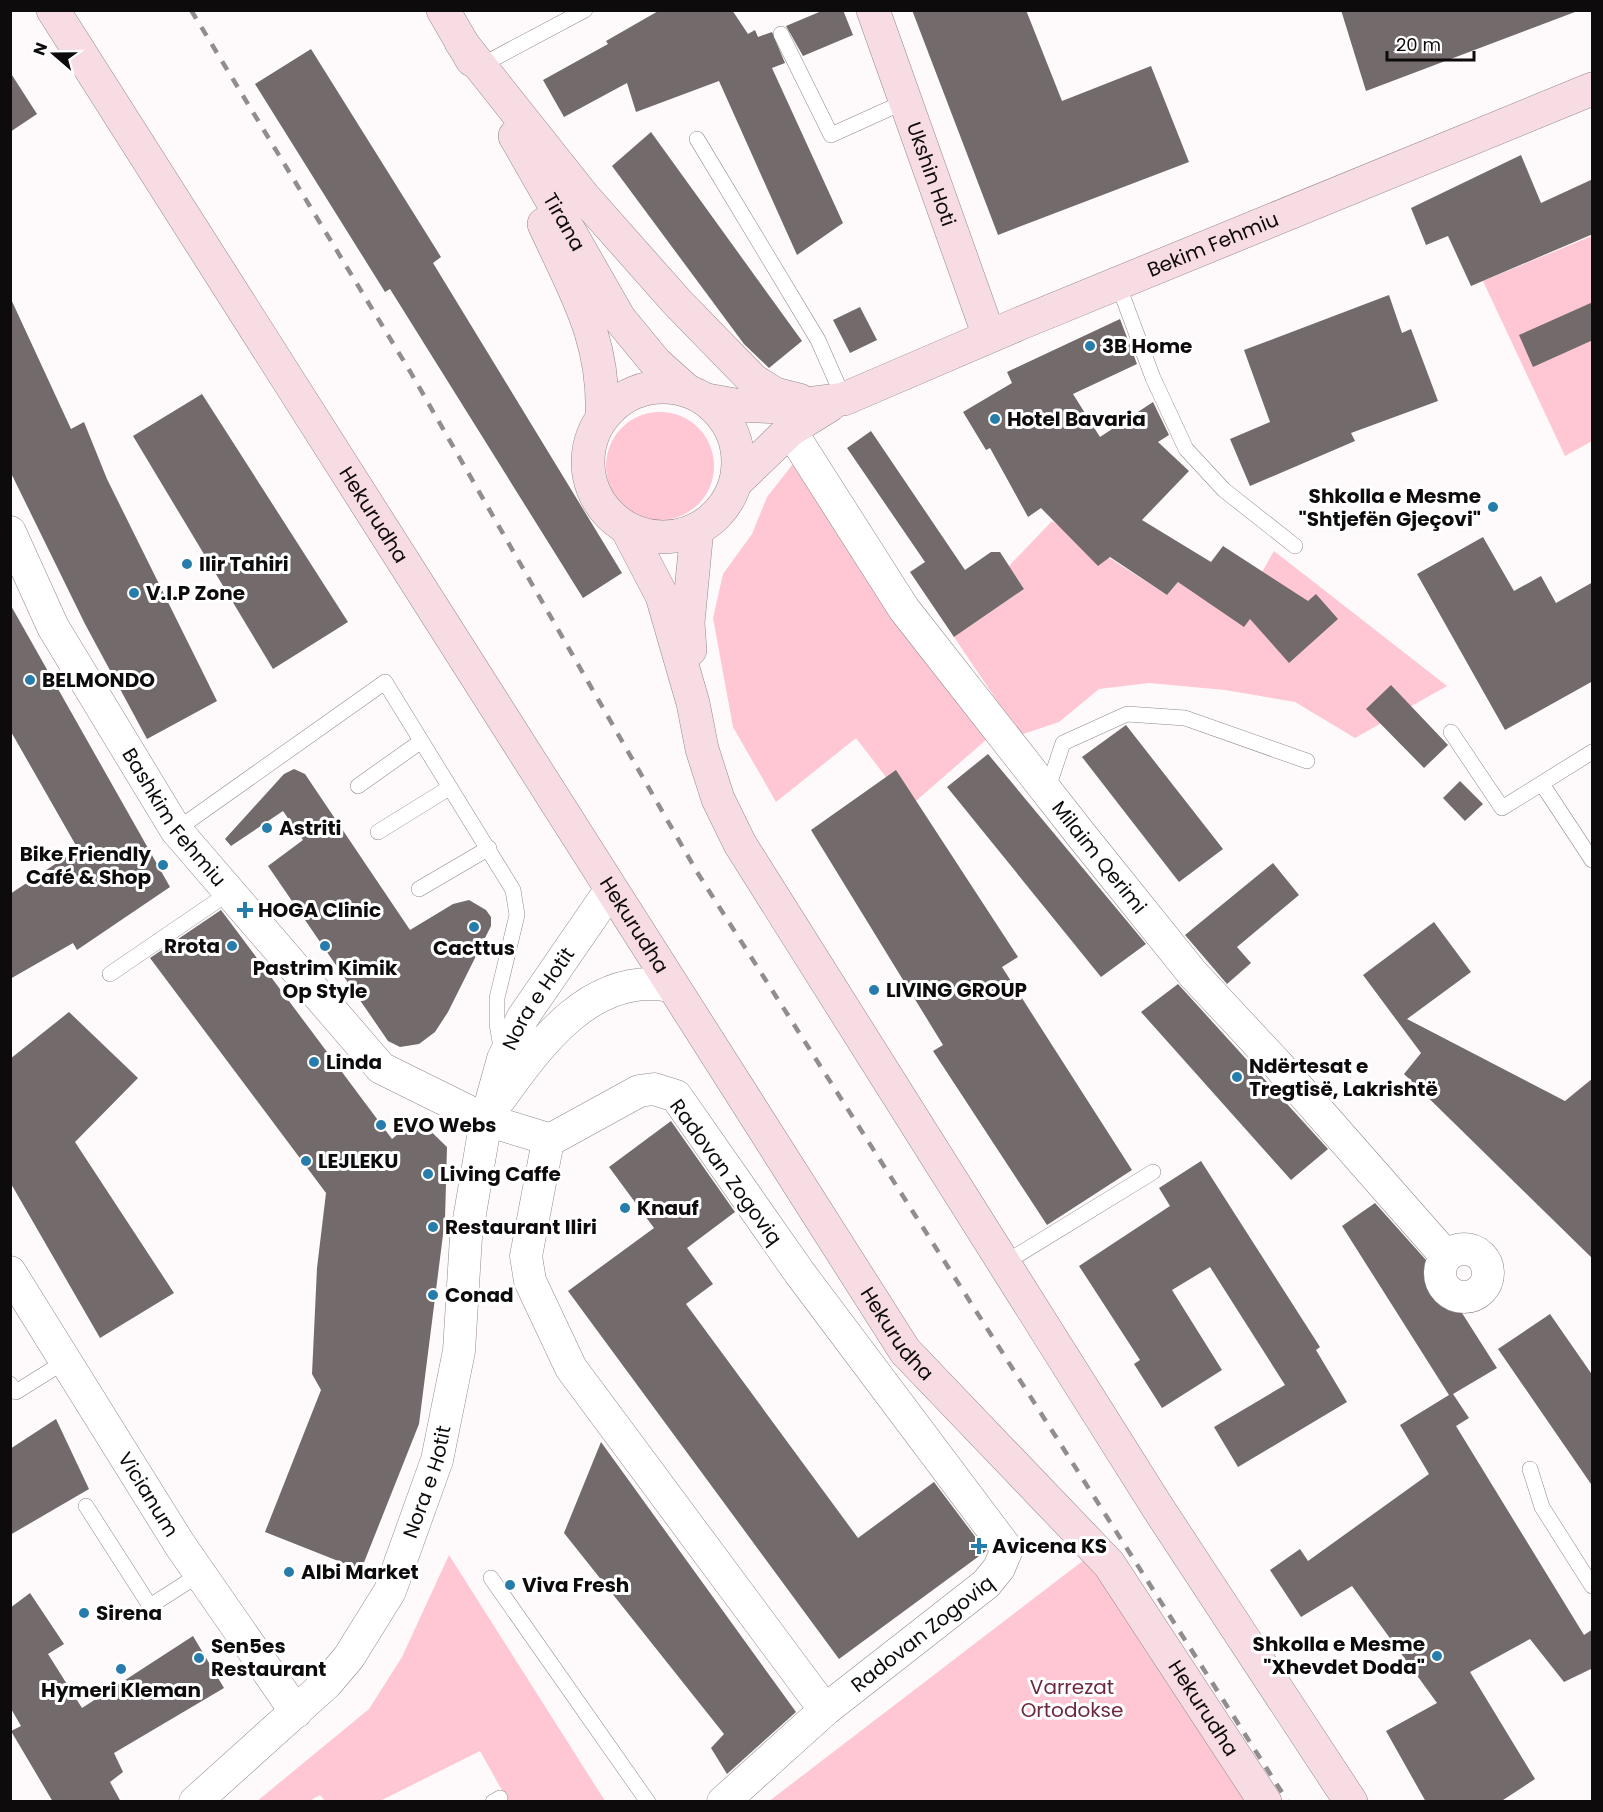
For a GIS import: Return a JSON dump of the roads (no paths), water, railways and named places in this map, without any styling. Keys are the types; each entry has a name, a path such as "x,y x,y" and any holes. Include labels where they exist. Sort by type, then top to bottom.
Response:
{"main road":[{"name":"Hekurudha","path":"52,10 905,1351 1109,1564 1265,1802"},
{"name":"Tirana","path":"443,10 619,318 656,363 696,395"},
{"name":"Ukshin Hoti","path":"873,10 989,336"},
{"name":"Tirana","path":"473,59 593,333 603,386 602,417"},
{"path":"473,59 630,252 753,380 775,394 791,398 840,400"},
{"name":"Bekim Fehmiu","path":"736,482 790,430 840,400 989,336 1593,89"},
{"path":"662,386 696,395 724,418 736,440 739,460 736,482 728,501 715,517 697,529 673,537 652,537 627,529 607,513 594,491 587,466 591,440 602,417 619,401 640,390 662,386"},
{"name":"Bekim Fehmiu","path":"696,395 735,405 782,407 840,400"},
{"path":"627,529 662,596 693,703 702,749 718,799 740,844 1158,1508 1351,1802"},
{"path":"693,703 688,623 697,529"}],"street":[{"name":"Milaim Qerimi","path":"790,430 904,609 1047,791 1193,974 1278,1065 1446,1256"},
{"name":"Bashkim Fehmiu","path":"10,532 53,627 176,830 381,1068 486,1120 549,1141"},
{"name":"Nora e Hotit","path":"195,1802 296,1712 349,1657 390,1591 437,1460 459,1351 466,1237 486,1120 503,1059 523,1017 611,889"},
{"name":"Nora e Hotit","path":"486,1120 558,1025 593,1000 623,988 652,983 671,986"},
{"name":"Radovan Zogoviq","path":"549,1141 639,1091 654,1089 676,1096 799,1272 1007,1550 999,1568 986,1584 825,1710 723,1802"},
{"path":"549,1141 526,1256 530,1281 571,1368 825,1710"},
{"name":"Vicianum","path":"10,1272 64,1362 200,1574 296,1712"}],"lane":[{"path":"473,59 585,10"},
{"path":"781,34 831,135 904,102"},
{"path":"697,139 818,340 840,400"},
{"path":"1118,284 1154,378 1186,449 1224,490 1295,546"},
{"path":"176,830 385,682 513,890 517,915 497,998 497,1024 503,1059"},
{"path":"1047,791 1063,743 1127,714 1185,718 1307,761"},
{"path":"1451,732 1502,808 1593,752"},
{"path":"358,786 420,742"},
{"path":"1542,784 1593,860"},
{"path":"378,832 449,788"},
{"path":"419,889 489,848"},
{"path":"110,974 230,892"},
{"path":"1003,1264 1153,1172"},
{"path":"10,1384 16,1392 64,1362"},
{"path":"1530,1469 1542,1507 1593,1586"},
{"path":"86,1506 150,1606 200,1574"},
{"path":"491,1578 648,1802"}],"railway":[{"path":"191,10 411,373 697,872 1288,1802"}],"place":[{"name":"3B Home","path":"1090,346"},
{"name":"Hotel Bavaria","path":"995,419"},
{"name":"Shkolla e Mesme \"Shtjefën Gjeçovi\"","path":"1493,507"},
{"name":"Ilir Tahiri","path":"187,564"},
{"name":"V.I.P Zone","path":"134,593"},
{"name":"BELMONDO","path":"30,680"},
{"name":"Astriti","path":"267,828"},
{"name":"Bike Friendly Café & Shop","path":"163,865"},
{"name":"HOGA Clinic","path":"245,910"},
{"name":"Cacttus","path":"474,927"},
{"name":"Rrota","path":"232,946"},
{"name":"Pastrim Kimik Op Style","path":"325,946"},
{"name":"LIVING GROUP","path":"874,990"},
{"name":"Linda","path":"314,1062"},
{"name":"Ndërtesat e Tregtisë, Lakrishtë","path":"1237,1077"},
{"name":"EVO Webs","path":"381,1125"},
{"name":"LEJLEKU","path":"306,1161"},
{"name":"Living Caffe","path":"428,1174"},
{"name":"Knauf","path":"625,1208"},
{"name":"Restaurant Iliri","path":"433,1227"},
{"name":"Conad","path":"433,1295"},
{"name":"Avicena KS","path":"979,1546"},
{"name":"Albi Market","path":"289,1572"},
{"name":"Viva Fresh","path":"510,1585"},
{"name":"Sirena","path":"84,1613"},
{"name":"Shkolla e Mesme \"Xhevdet Doda\"","path":"1437,1656"},
{"name":"Sen5es Restaurant","path":"199,1658"},
{"name":"Hymeri Kleman","path":"121,1669"}],"park label":[{"name":"Varrezat Ortodokse","path":"1072,1698"}]}
